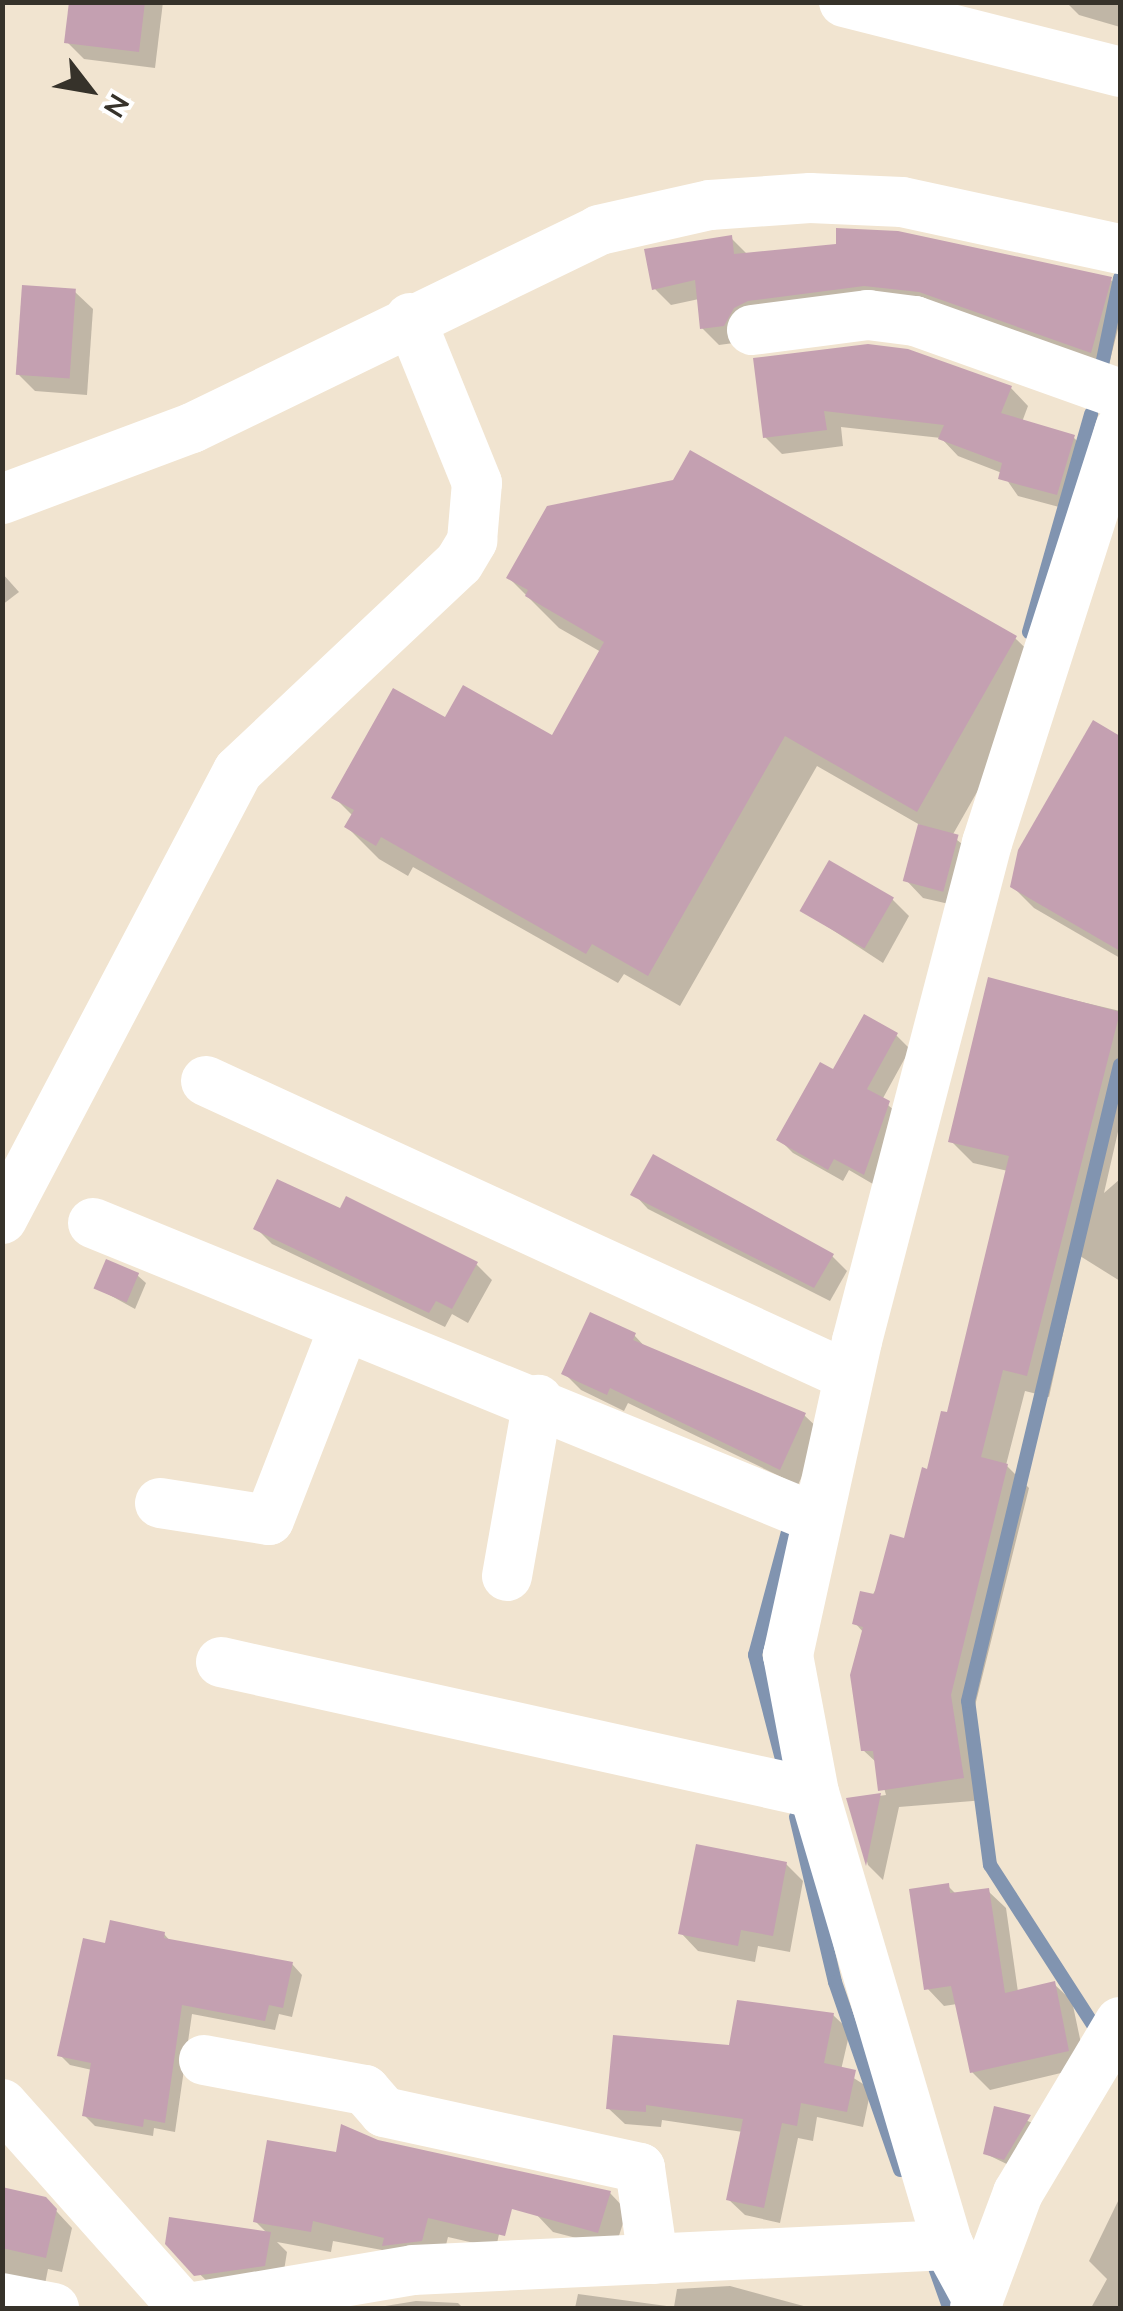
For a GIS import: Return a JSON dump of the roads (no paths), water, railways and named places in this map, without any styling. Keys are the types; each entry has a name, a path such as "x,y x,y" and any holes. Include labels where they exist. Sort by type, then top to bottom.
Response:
{"street":[{"path":"844,2 903,10 1120,72"},
{"path":"2,499 192,428 410,318 599,230 710,206 810,198 902,202 1120,248"},
{"path":"752,330 868,315 915,321 1120,394"},
{"path":"2,1219 238,772 460,563 472,541 477,483 410,318"},
{"path":"977,2304 935,2247 798,1790 788,1654 802,1511 837,1371 987,842 1120,428"},
{"path":"206,1082 837,1371"},
{"path":"94,1223 343,1330 538,1400 802,1511"},
{"path":"160,1504 269,1520 343,1330"},
{"path":"507,1576 538,1400"},
{"path":"222,1662 798,1790"},
{"path":"977,2304 1018,2193 1113,2035"},
{"path":"204,2060 365,2090 384,2112 640,2168 653,2259"},
{"path":"2,2104 187,2308 413,2270 935,2247"},
{"path":"2,2298 54,2308"}],"waterway":[{"path":"1102,365 1120,278"},
{"path":"1029,632 1091,414"},
{"path":"1101,2037 990,1865 968,1701 1120,1065"},
{"path":"784,1767 755,1655 792,1517"},
{"path":"796,1817 835,1982 900,2170"},
{"path":"934,2265 949,2307"}]}
